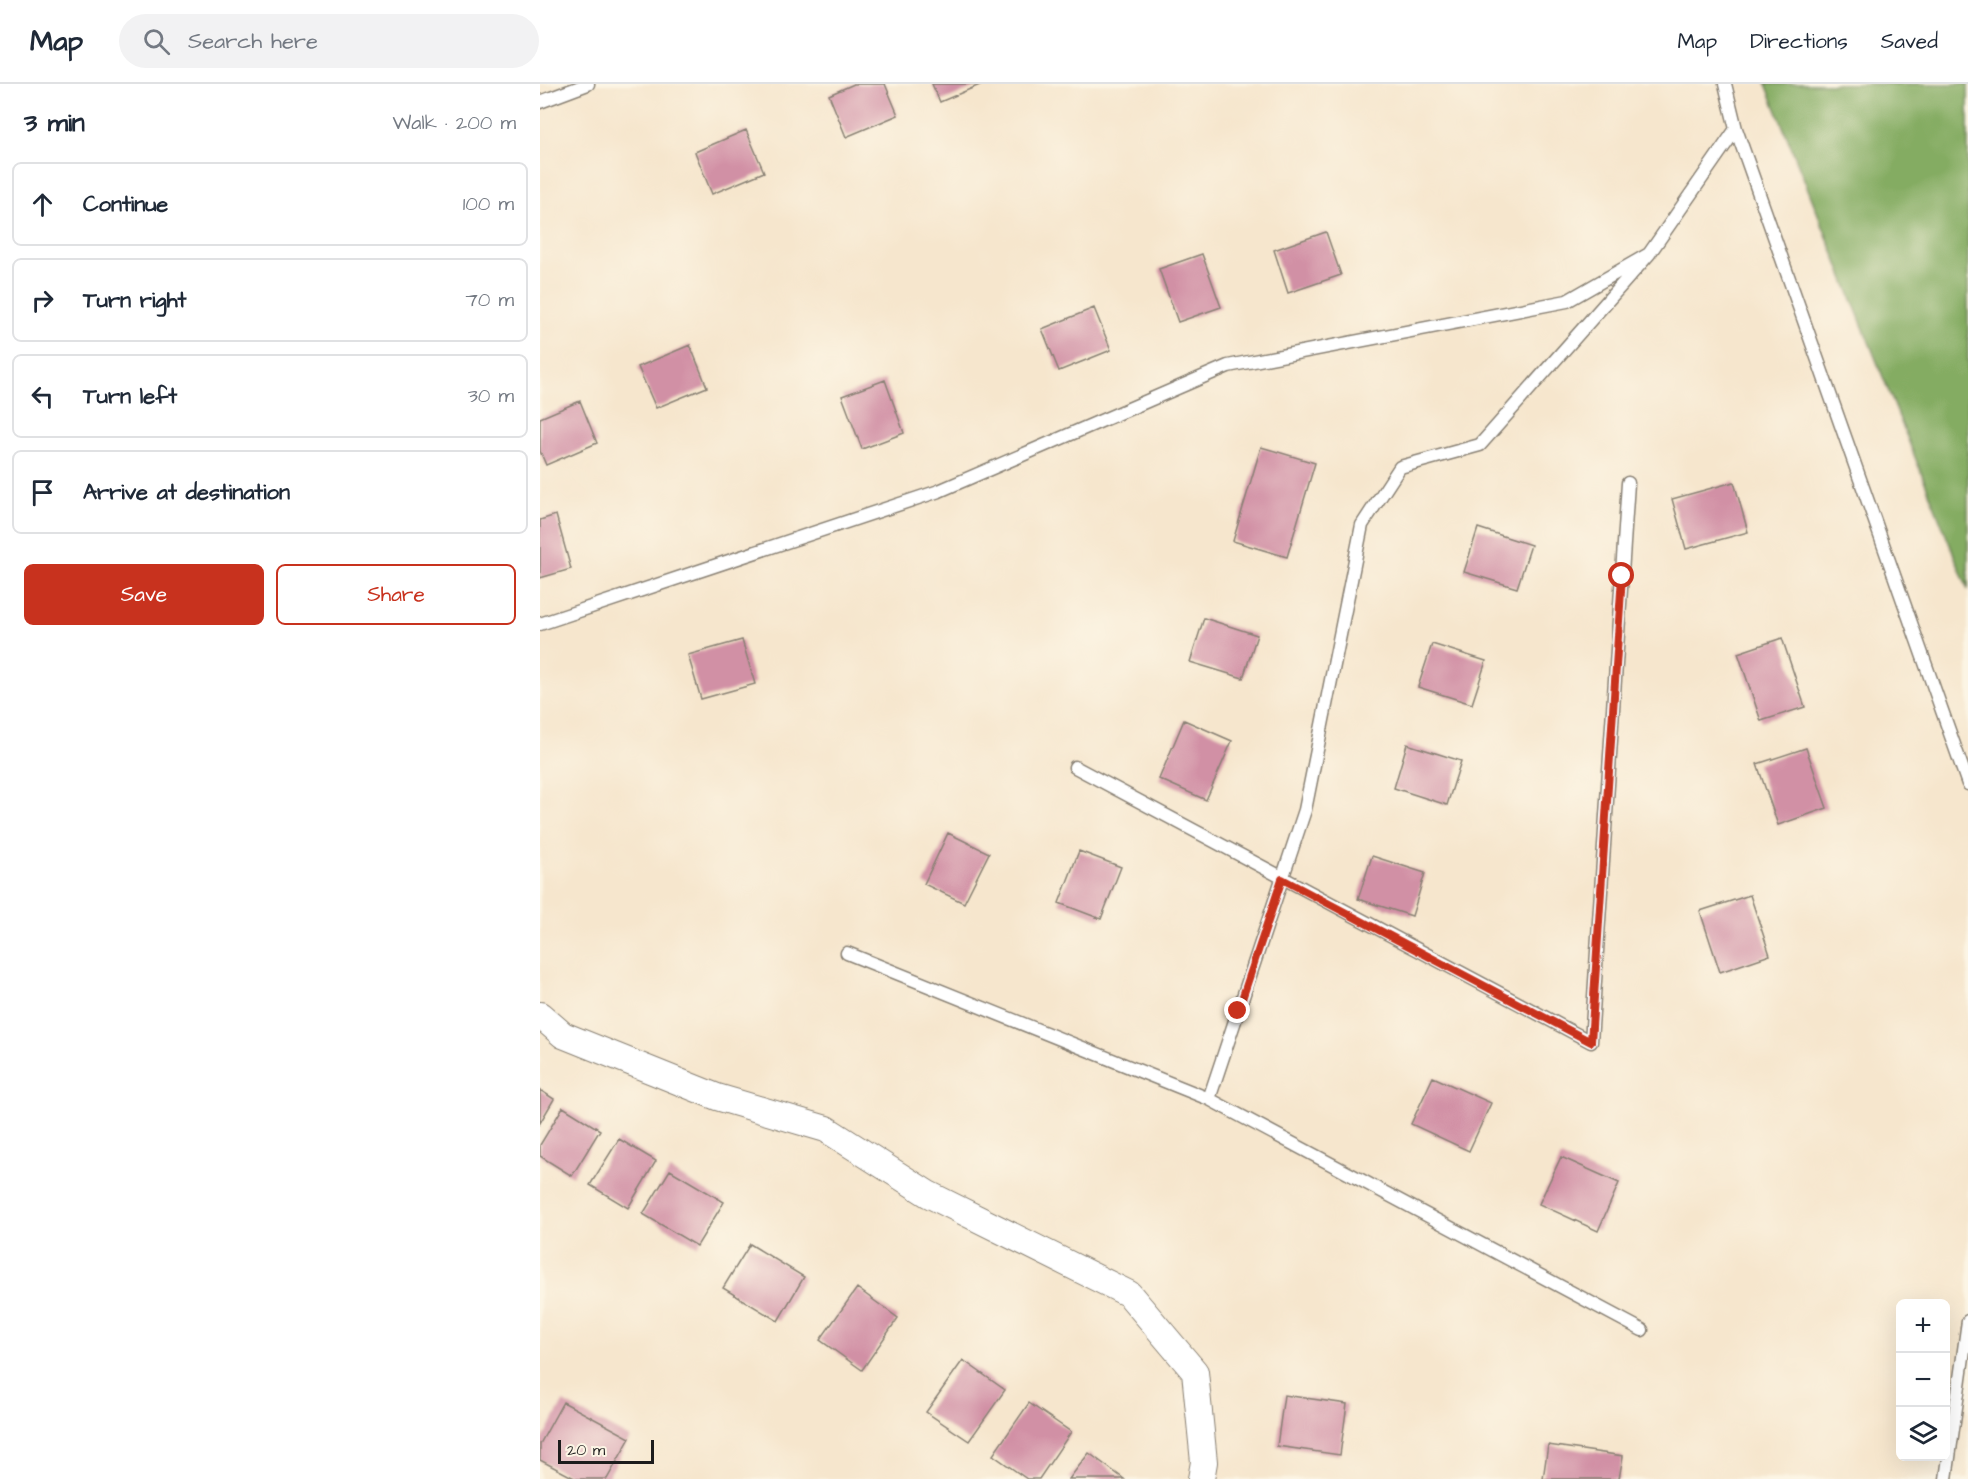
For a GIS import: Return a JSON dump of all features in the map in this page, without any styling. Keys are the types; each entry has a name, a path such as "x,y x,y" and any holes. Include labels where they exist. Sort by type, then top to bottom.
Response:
{"street":[{"path":"540,1015 563,1035 717,1097 826,1129 928,1194 1129,1294 1195,1372 1204,1462 1201,1479"}],"lane":[{"path":"540,102 588,84"},
{"path":"1725,84 1736,129 1968,784"},
{"path":"1209,1099 1305,810 1362,525 1400,467 1480,445 1649,254 1736,129"},
{"path":"540,624 939,491 1228,366 1567,301 1649,254"},
{"path":"1075,767 1591,1042 1628,483"},
{"path":"847,953 1209,1099 1642,1330"},
{"path":"1946,1479 1968,1321"}],"green space":[{"path":"1766,84 1968,84 1968,590"}],"building":[{"path":"854,84 885,84 898,115 846,137 829,95"},
{"path":"932,84 982,84 940,102"},
{"path":"746,130 764,172 712,194 695,152"},
{"path":"1326,232 1341,275 1288,293 1274,250"},
{"path":"1202,254 1221,307 1178,322 1159,269"},
{"path":"1094,308 1111,350 1059,371 1042,329"},
{"path":"690,345 707,387 656,408 638,367"},
{"path":"885,380 904,433 862,449 842,396"},
{"path":"580,401 597,443 546,465 540,451 540,418"},
{"path":"1261,447 1315,463 1287,557 1233,541"},
{"path":"1734,482 1748,532 1686,549 1672,499"},
{"path":"556,515 571,569 540,578 540,520"},
{"path":"1478,528 1531,545 1517,588 1464,572"},
{"path":"1204,618 1257,635 1243,678 1190,662"},
{"path":"1782,638 1805,707 1761,721 1738,653"},
{"path":"742,640 755,684 701,699 688,655"},
{"path":"1432,644 1486,661 1472,704 1418,687"},
{"path":"1184,720 1232,741 1206,800 1159,779"},
{"path":"1407,744 1461,761 1447,805 1394,788"},
{"path":"1806,748 1827,808 1778,825 1757,764"},
{"path":"948,833 989,853 964,903 924,884"},
{"path":"1079,851 1121,867 1101,919 1059,903"},
{"path":"1372,856 1425,873 1412,916 1358,899"},
{"path":"1750,895 1770,955 1720,972 1700,911"},
{"path":"1433,1077 1491,1103 1469,1151 1411,1124"},
{"path":"540,1090 554,1099 540,1123"},
{"path":"563,1107 600,1130 572,1176 540,1156 540,1145"},
{"path":"619,1139 656,1161 628,1208 590,1185"},
{"path":"1561,1157 1619,1183 1598,1231 1539,1204"},
{"path":"670,1170 724,1202 697,1246 643,1214"},
{"path":"750,1244 804,1277 778,1321 723,1288"},
{"path":"857,1288 898,1318 862,1370 820,1340"},
{"path":"963,1360 1005,1390 969,1441 926,1412"},
{"path":"1284,1395 1347,1404 1340,1455 1277,1446"},
{"path":"563,1402 630,1438 607,1479 576,1479 540,1460 540,1444"},
{"path":"1029,1403 1071,1432 1039,1479 1027,1479 993,1455"},
{"path":"1548,1445 1623,1456 1619,1479 1543,1479"},
{"path":"1089,1453 1124,1479 1069,1479"}],"route":[{"path":"1238,1011 1282,879 1591,1042 1622,576"}]}
